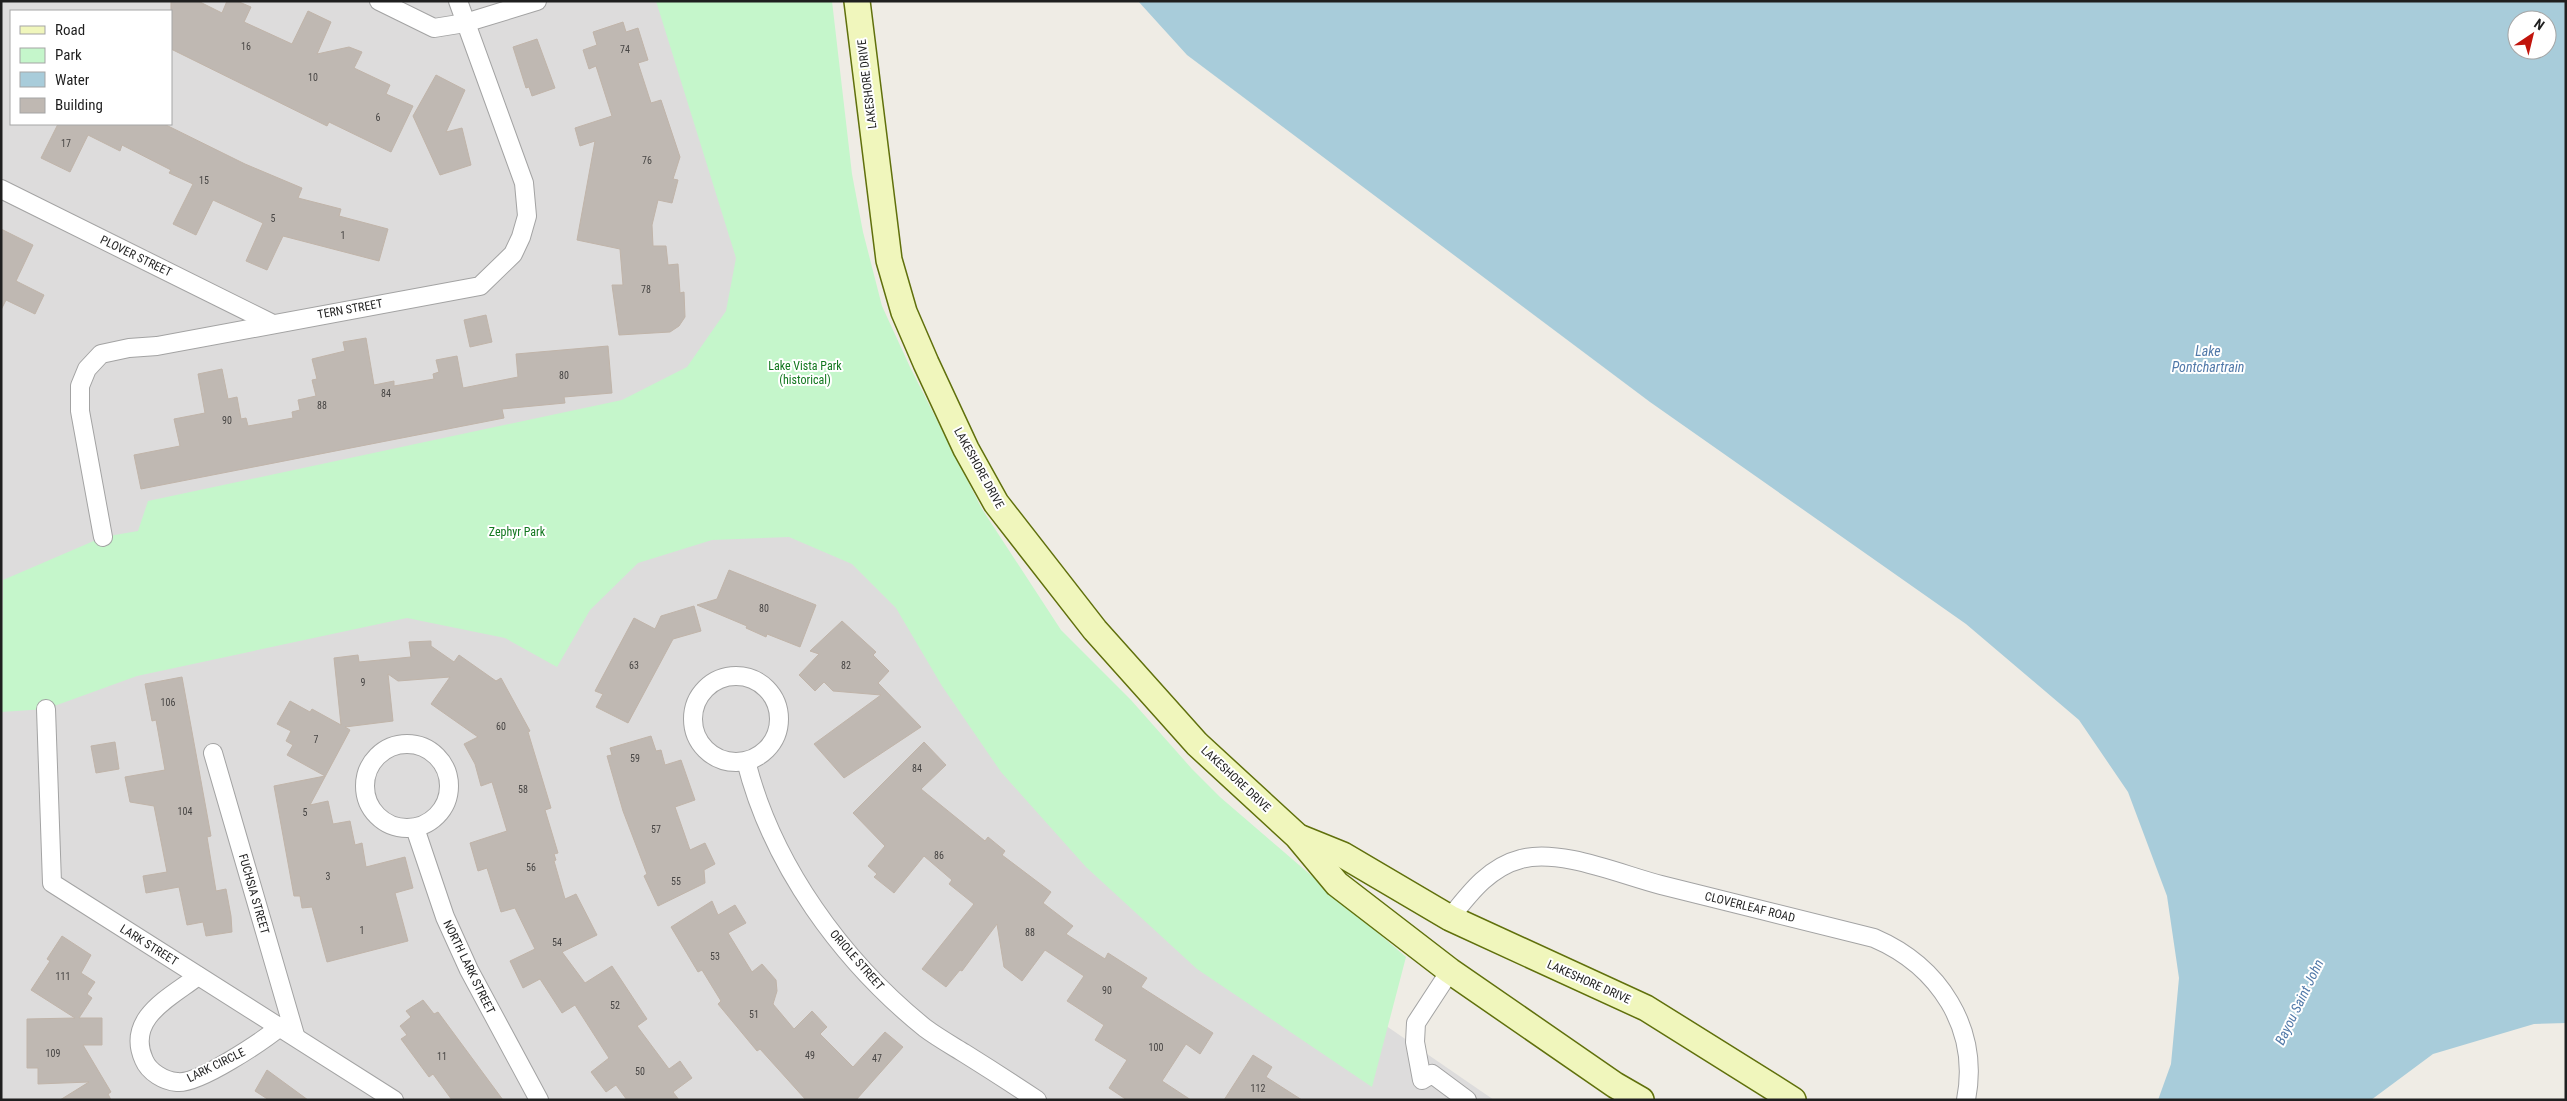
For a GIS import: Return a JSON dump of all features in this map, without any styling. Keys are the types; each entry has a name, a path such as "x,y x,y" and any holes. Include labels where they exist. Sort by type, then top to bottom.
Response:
{"street":[{"path":"379,1 434,28 465,23 537,1"},
{"name":"TERN STREET","path":"103,537 80,410 80,386 87,369 101,354 129,348 156,346 271,323 480,286 513,254 527,216 524,183 458,1"},
{"name":"LAKESHORE DRIVE","path":"857,1 889,260 904,312 966,449 996,503 1095,630 1197,744 1297,836 1337,884 1450,971 1615,1085 1641,1100"},
{"name":"PLOVER STREET","path":"1,189 271,323"},
{"path":"738,676 751,679 763,686 772,696 777,709 779,722 772,741 759,756 746,761 733,762 720,759 708,752 699,742 694,730 692,716 695,703 702,691 712,683 725,677 738,676"},
{"name":"LARK STREET","path":"46,709 52,883 394,1100"},
{"path":"407,744 427,749 442,763 448,775 449,789 446,803 439,815 428,823 415,828 400,828 387,823 376,815 369,803 365,790 366,776 372,763 381,753 393,746 407,744"},
{"name":"FUCHSIA STREET","path":"213,753 288,1031"},
{"name":"ORIOLE STREET","path":"746,761 755,795 775,840 810,900 838,941 875,983 926,1029 1037,1100"},
{"name":"NORTH LARK STREET","path":"415,828 453,934 469,970 540,1100"},
{"name":"LAKESHORE DRIVE","path":"1297,836 1343,855 1450,918 1646,1008 1794,1100"},
{"name":"CLOVERLEAF ROAD","path":"1450,918 1469,893 1504,864 1522,858 1541,856 1562,858 1657,884 1874,938 1897,949 1915,962 1941,988 1950,1002 1960,1022 1966,1047 1969,1066 1966,1100"},
{"path":"1450,971 1416,1023 1414,1042 1422,1080 1432,1074 1467,1100"},
{"name":"LARK CIRCLE","path":"198,976 158,1004 146,1018 139,1033 140,1050 145,1062 156,1075 178,1082 193,1079 288,1031"}],"shaded area":[{"path":"1,1 681,1 1059,801 1494,1100 1,1100"}],"green space":[{"path":"656,1 832,1 852,174 863,232 882,306 910,367 982,509 1061,630 1131,700 1192,769 1220,797 1406,957 1372,1087 1197,969 1086,867 1001,772 942,686 896,608 852,564 789,537 712,540 638,563 590,610 557,667 505,638 407,618 137,676 46,709 1,712 3,580 103,537 138,531 148,501 622,400 687,367 726,311 736,258"}],"water":[{"name":"Lake Pontchartrain","path":"1138,1 2566,1 2566,1023 2534,1024 2433,1054 2371,1100 2158,1100 2171,1064 2179,978 2167,896 2128,792 2079,720 1966,624 1650,402 1187,55"}],"building":[{"path":"171,1 198,1 222,13 227,1 237,1 251,7 244,22 292,44 308,11 331,22 317,54 349,47 362,52 354,68 390,85 386,94 413,106 391,152 329,122 327,126 172,49"},
{"path":"623,22 626,32 638,28 648,60 638,63 651,103 661,100 680,157 673,179 678,180 672,203 658,200 652,225 653,246 666,246 668,265 678,264 680,293 684,292 685,317 679,326 670,332 619,335 612,285 623,285 620,249 577,240 595,141 580,146 575,128 612,116 596,66 589,69 583,50 597,45 593,32"},
{"path":"537,39 555,88 532,96 529,87 526,88 513,47"},
{"path":"436,75 465,90 446,132 462,128 471,165 440,175 413,116"},
{"path":"58,125 166,125 245,164 302,188 298,198 341,209 339,216 388,229 379,261 283,236 267,270 246,261 263,223 213,200 196,235 173,224 193,184 169,173 171,170 122,145 120,151 88,135 70,172 41,158"},
{"path":"1,229 33,245 16,281 44,295 35,314 6,300 1,310"},
{"path":"486,315 492,342 470,347 464,320"},
{"path":"366,338 374,385 394,381 394,386 434,379 433,374 439,372 436,360 457,356 463,388 518,377 516,354 608,346 612,393 564,397 565,403 502,409 504,418 141,489 134,455 180,446 174,419 205,413 198,374 222,369 228,399 237,397 241,419 246,418 248,426 293,418 292,412 300,410 298,400 316,396 312,380 317,379 312,359 345,351 343,342"},
{"path":"729,570 816,605 800,647 767,634 766,637 746,628 747,626 697,605 717,599"},
{"path":"694,606 701,631 673,639 628,723 596,707 603,694 595,691 634,618 655,629 661,616"},
{"path":"842,621 876,652 873,655 889,671 878,683 921,727 844,778 814,744 881,695 833,691 824,682 815,691 799,675 819,654 810,651"},
{"path":"431,641 431,646 454,662 459,655 496,681 501,678 530,731 528,732 551,808 545,810 558,853 554,854 556,860 554,861 565,899 576,894 597,935 562,952 585,983 612,966 647,1019 637,1026 669,1069 680,1061 692,1078 673,1092 679,1100 627,1100 616,1085 606,1092 591,1072 609,1058 575,1005 562,1013 540,979 523,988 510,961 535,949 515,908 501,912 487,868 478,871 470,843 507,831 492,782 481,786 475,764 464,744 478,737 431,704 450,677 398,681 388,674 393,721 345,727 350,730 310,805 328,801 333,824 350,821 355,845 362,843 366,867 405,857 413,888 395,893 408,941 327,962 312,907 302,908 300,896 294,896 274,786 325,776 287,755 293,745 286,741 291,731 277,724 290,701 310,712 312,709 341,725 334,658 358,655 359,662 411,657 409,642"},
{"path":"182,677 211,836 207,837 216,891 226,889 231,916 232,932 206,936 203,922 187,925 179,887 146,893 143,876 167,872 154,806 130,802 125,777 165,770 156,720 152,721 145,684"},
{"path":"651,736 656,751 661,750 665,765 681,760 695,800 675,807 690,850 705,843 715,864 704,870 705,883 658,906 644,876 647,874 623,811 607,756 612,755 610,748"},
{"path":"115,742 119,769 96,773 91,746"},
{"path":"924,742 946,765 921,789 985,841 988,837 1005,851 1002,855 1051,892 1043,903 1073,926 1066,934 1105,959 1108,953 1147,978 1141,987 1213,1033 1200,1054 1186,1044 1162,1081 1191,1100 1127,1100 1109,1088 1127,1060 1095,1040 1104,1025 1067,1001 1084,976 1045,950 1022,981 1004,967 997,924 962,971 960,970 946,987 922,969 974,904 949,884 952,880 924,856 894,893 874,877 877,874 868,866 885,846 853,813"},
{"path":"712,901 718,915 735,905 746,923 728,933 752,972 762,964 776,980 777,991 773,1004 794,1029 812,1011 827,1027 820,1034 853,1067 885,1032 903,1047 856,1100 806,1100 760,1049 757,1051 718,1004 721,1001 702,970 698,972 671,927"},
{"path":"62,936 91,955 81,973 95,982 87,994 92,998 79,1018 102,1018 102,1045 83,1045 111,1092 108,1094 111,1100 60,1100 89,1082 38,1084 38,1068 27,1068 27,1019 75,1018 31,990 50,961 47,959"},
{"path":"423,1000 434,1014 438,1012 503,1100 452,1100 433,1074 429,1077 401,1039 407,1035 400,1026 411,1017 406,1011"},
{"path":"1253,1055 1272,1067 1266,1077 1302,1100 1224,1100"},
{"path":"267,1070 308,1100 269,1100 255,1091"}],"park label":[{"name":"Lake Vista Park (historical)","path":"805,373"},
{"name":"Zephyr Park","path":"517,532"}],"water label":[{"name":"Bayou Saint John","path":"2299,1002"}]}
